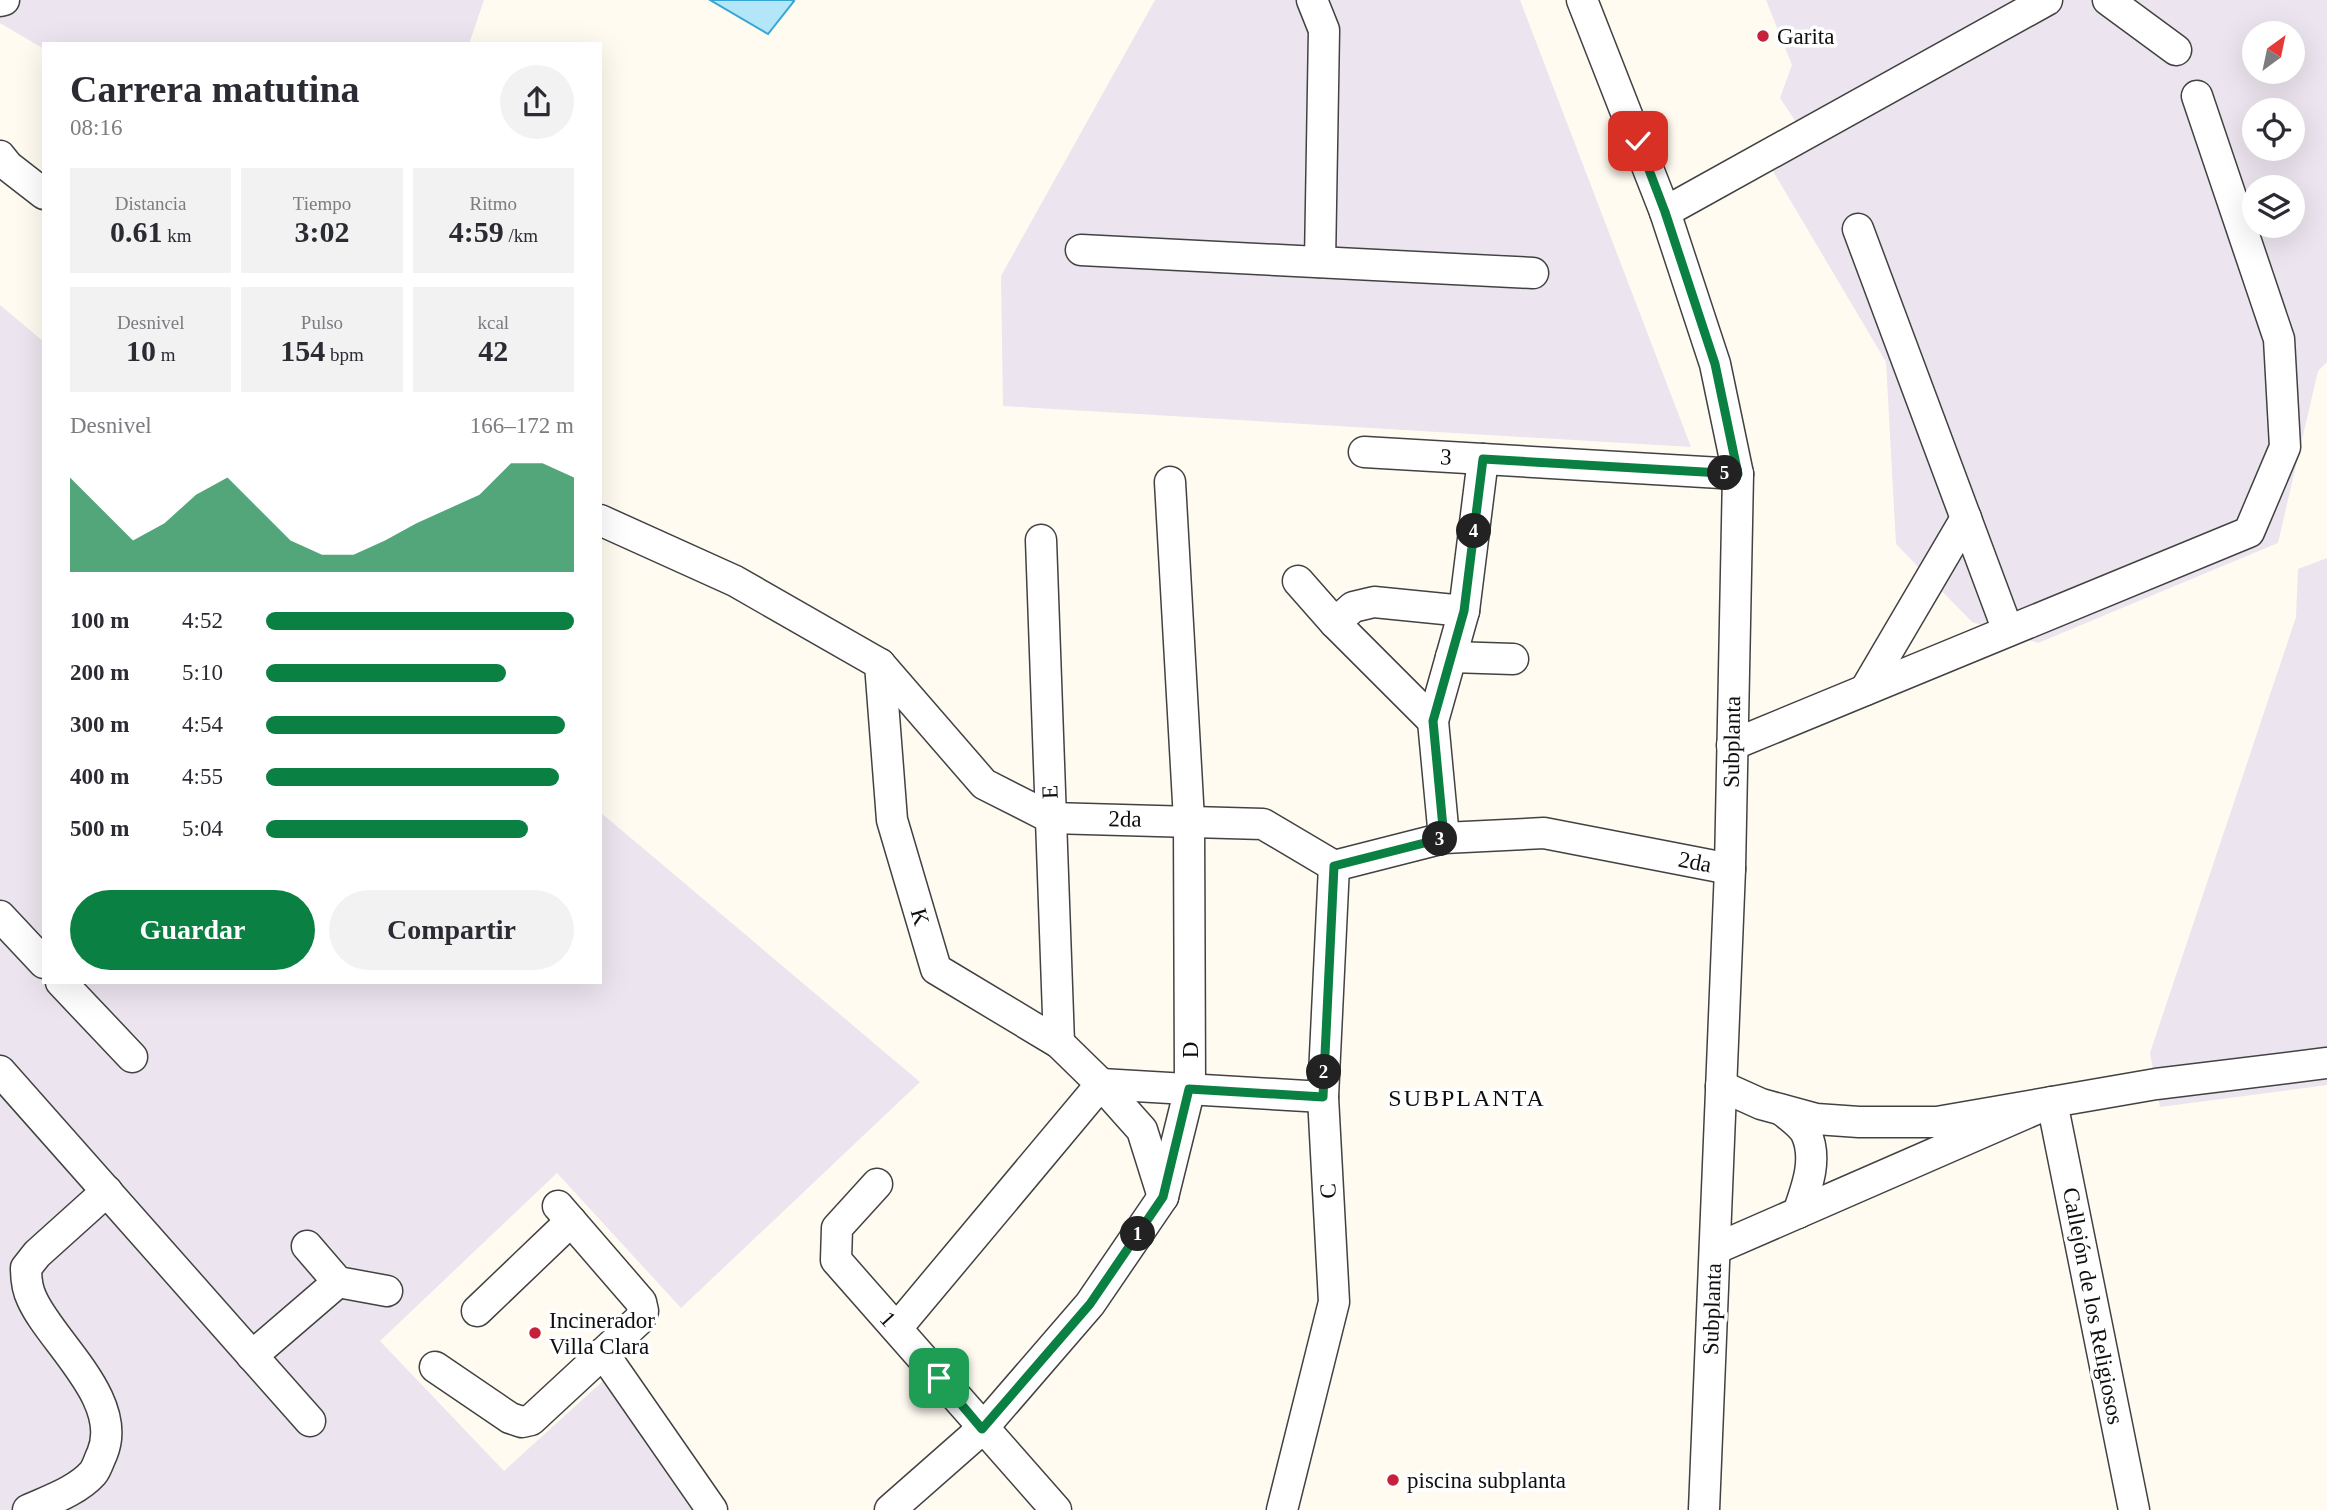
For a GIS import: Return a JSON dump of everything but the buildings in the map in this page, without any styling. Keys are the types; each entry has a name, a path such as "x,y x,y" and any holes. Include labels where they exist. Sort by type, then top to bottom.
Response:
{"street":[{"path":"1312,0 1324,30 1320,262"},
{"name":"Subplanta","path":"1582,0 1665,212 1715,364 1738,474 1730,869 1704,1510"},
{"path":"1665,212 2047,0"},
{"path":"2108,0 2176,50"},
{"path":"1732,745 2249,532 2285,447 2279,339 2197,96"},
{"path":"0,156 8,166 42,192"},
{"path":"1858,229 2008,631"},
{"path":"1081,250 1533,273"},
{"name":"3","path":"1364,452 1738,474"},
{"path":"1444,838 1433,721 1464,611 1483,459"},
{"name":"D","path":"890,1510 982,1429 1090,1304 1163,1197 1189,1089 1189,820 1170,482"},
{"path":"1865,690 1966,518"},
{"name":"2da","path":"602,521 735,581 880,664 984,784 1051,818 1263,824 1334,866 1444,838 1544,833 1730,869"},
{"name":"E","path":"1041,540 1059,1043"},
{"path":"1298,581 1335,623 1433,721"},
{"path":"1335,623 1353,607 1374,602 1464,611"},
{"path":"1451,657 1513,659"},
{"name":"K","path":"880,664 892,820 936,969 1059,1043 1101,1084 1142,1130 1163,1197"},
{"name":"C","path":"1282,1510 1334,1302 1323,1097 1334,866"},
{"path":"5,931 42,961"},
{"path":"63,984 132,1057"},
{"path":"1721,1086 1761,1104 1816,1119 1937,1122 2156,1084 2327,1063"},
{"path":"0,1071 310,1421"},
{"path":"897,1328 1101,1084 1323,1097"},
{"path":"1714,1249 2052,1102"},
{"name":"Callejón de los Religiosos","path":"2052,1102 2134,1510"},
{"path":"1782,1110 1805,1131 1811,1154 1810,1179 1798,1213"},
{"name":"1","path":"877,1184 837,1228 835,1260 1056,1510"},
{"path":"28,1510 78,1486 95,1472 104,1448 107,1424 89,1380 33,1301 27,1285 26,1268 37,1254 107,1191"},
{"path":"435,1367 510,1418 522,1422 531,1420 640,1319 643,1311 641,1302 565,1213 477,1311"},
{"path":"307,1246 338,1282 387,1291"},
{"path":"252,1356 338,1282"},
{"path":"603,1353 712,1510"}],"shaded area":[{"path":"0,0 484,0 470,42 42,42 42,48 0,23"},
{"path":"1155,0 1520,0 1691,447 1003,406 1001,276"},
{"path":"1766,0 2327,0 2327,362 2318,371 2278,543 2038,643 1972,622 1896,544 1886,362 1770,166 1810,143 1780,98 1792,65"},
{"path":"0,305 42,340 42,984 602,984 602,814 920,1082 681,1308 557,1173 380,1341 504,1471 604,1380 698,1510 0,1510"},
{"path":"2327,558 2327,1085 2160,1107 2150,1053 2296,617 2298,569"}],"water":[{"path":"710,0 792,0 794,1 768,34"}],"place":[{"name":"Garita","path":"1763,36"},
{"name":"Incinerador Villa Clara","path":"535,1333"},
{"name":"piscina subplanta","path":"1393,1480"}],"district":[{"name":"SUBPLANTA","path":"1467,1098"}],"route":[{"path":"939,1378 982,1429 1090,1304 1163,1197 1189,1089 1323,1097 1334,866 1444,838 1433,721 1464,611 1483,459 1738,474 1715,364 1665,212 1638,141"}]}
